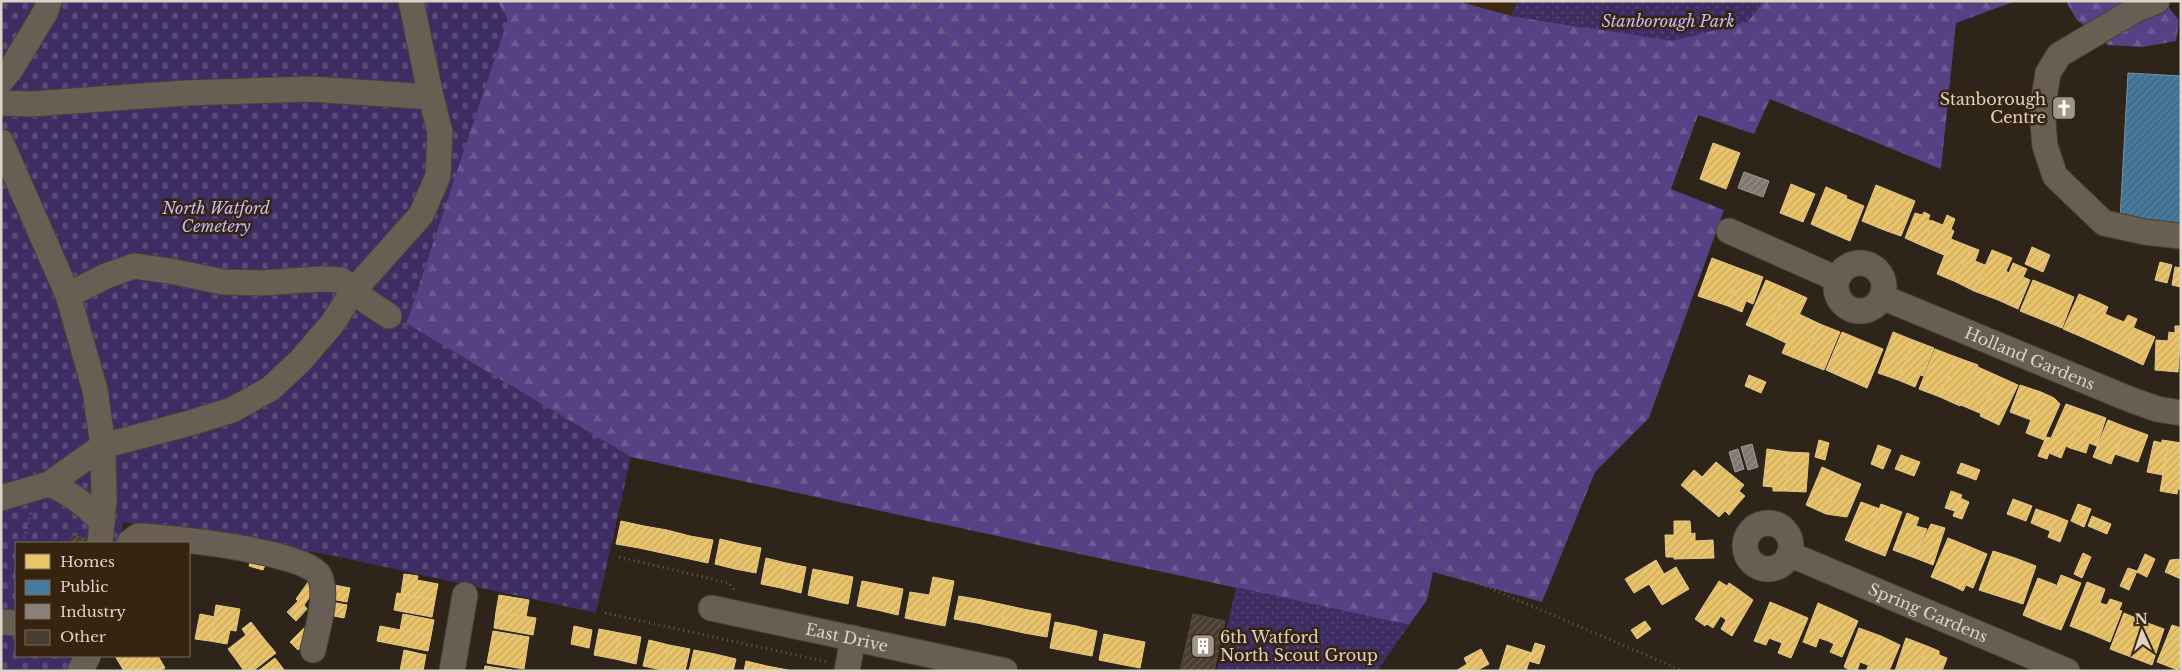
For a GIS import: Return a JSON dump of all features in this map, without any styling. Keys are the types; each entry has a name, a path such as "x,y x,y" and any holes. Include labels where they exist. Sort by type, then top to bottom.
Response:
{"street":[{"path":"1,81 11,69 50,1"},
{"path":"1,498 49,484 103,446 232,410 270,389 300,361 332,324 354,290 421,215 438,176 440,132 411,1"},
{"path":"2157,1 2135,10 2059,55 2048,73 2042,111 2044,146 2056,176 2104,223 2181,236"},
{"path":"1,103 31,104 185,93 311,89 432,97"},
{"path":"1,142 68,295 96,390 103,446 104,501 101,533"},
{"path":"1729,231 1838,279"},
{"path":"1860,262 1868,264 1878,271 1883,278 1882,297 1875,306 1867,309 1851,309 1842,302 1838,295 1836,287 1838,279 1844,269 1851,264 1860,262"},
{"path":"68,295 106,276 134,266 223,282 261,283 320,279 341,280 365,300 389,316"},
{"name":"Holland Gardens","path":"1882,297 2130,400 2157,409 2181,413"},
{"path":"49,484 85,504 101,533"},
{"path":"130,542 138,536 219,544 266,554 300,564 316,572 324,586 313,650"},
{"name":"Spring Gardens","path":"1789,554 2067,671"},
{"path":"452,671 465,595"},
{"name":"East Drive","path":"711,608 990,669"},
{"path":"1,622 15,623"},
{"path":"847,669 853,638"},
{"path":"80,671 87,657"}],"path":[{"path":"915,1 1203,277 1346,424 1406,494 1443,568 1683,671"},
{"path":"618,557 729,583 739,598 735,614"},
{"path":"605,613 847,669"}],"shaded area":[{"path":"1457,1 1516,1 1512,16"}],"green space":[{"name":"North Watford Cemetery","path":"1,1 497,1 508,19 406,323 631,457 596,613 325,554 123,522 120,542 15,542 15,657 81,657 69,671 1,671"},
{"path":"497,1 1457,1 1512,16 1581,27 1747,22 1764,1 2016,1 1956,23 1941,169 1770,99 1754,134 1698,115 1671,189 1724,210 1649,418 1595,472 1542,602 1433,572 1427,600 1409,625 631,457 406,324 507,20"},
{"name":"Stanborough Park","path":"1516,1 1764,1 1747,22 1673,41 1512,16"},
{"path":"2066,1 2166,1 2178,20 2176,41 2143,47 2108,45 2076,19"},
{"path":"1236,587 1409,625 1377,671 1217,671"}],"building: Homes":[{"path":"1713,143 1740,153 1726,189 1700,179"},
{"path":"1791,184 1815,194 1803,222 1780,213"},
{"path":"1876,185 1898,194 1884,230 1862,221"},
{"path":"1826,187 1847,196 1831,233 1811,224"},
{"path":"1898,194 1915,201 1901,236 1884,230"},
{"path":"1845,198 1864,206 1850,241 1831,233"},
{"path":"1924,212 1930,215 1928,220 1933,221 1923,246 1905,238 1915,213 1922,215"},
{"path":"1947,215 1955,219 1951,229 1954,231 1944,255 1923,246 1933,221 1943,225"},
{"path":"1951,239 1971,247 1956,282 1937,274"},
{"path":"1971,247 1979,250 1975,261 1985,265 1974,291 1956,282"},
{"path":"2032,247 2041,251 2034,268 2025,264"},
{"path":"1992,250 2012,258 2006,271 2009,273 1998,300 1974,291"},
{"path":"2041,251 2050,255 2043,272 2034,268"},
{"path":"1712,258 1741,269 1728,306 1698,296"},
{"path":"2160,262 2172,265 2167,283 2155,280"},
{"path":"2013,263 2027,269 2023,277 2030,280 2018,309 1998,300"},
{"path":"2175,267 2181,268 2181,287 2172,285"},
{"path":"1741,269 1763,277 1753,304 1746,301 1742,312 1728,306"},
{"path":"1766,280 1787,289 1767,334 1746,325"},
{"path":"2033,280 2053,288 2040,319 2020,311"},
{"path":"2053,288 2074,297 2062,328 2040,319"},
{"path":"1787,289 1807,298 1786,343 1767,334"},
{"path":"2079,294 2098,302 2082,337 2063,329"},
{"path":"2098,302 2108,307 2105,314 2114,318 2102,346 2082,337"},
{"path":"1799,314 1820,324 1804,362 1782,353"},
{"path":"2128,315 2137,319 2122,355 2102,346 2114,318 2124,322"},
{"path":"1820,324 1840,332 1824,370 1804,362"},
{"path":"2175,326 2181,326 2178,372 2155,370 2156,340 2168,341 2169,332 2175,333"},
{"path":"2134,328 2155,337 2143,365 2122,355"},
{"path":"1842,332 1861,340 1844,378 1826,370"},
{"path":"1893,332 1913,340 1898,380 1878,373"},
{"path":"1861,340 1883,349 1867,388 1844,378"},
{"path":"1913,340 1934,348 1923,376 1920,375 1915,387 1898,380"},
{"path":"1935,349 1956,357 1940,397 1919,389"},
{"path":"1956,357 1978,365 1960,406 1940,397"},
{"path":"1978,367 1998,376 1982,414 1961,405"},
{"path":"1749,375 1766,382 1761,393 1745,386"},
{"path":"1998,376 2018,385 1999,425 1980,416"},
{"path":"2020,385 2041,392 2031,420 2010,412"},
{"path":"2041,392 2054,398 2060,404 2044,440 2026,433"},
{"path":"2066,404 2083,410 2070,448 2066,446 2061,458 2049,453 2047,459 2038,456 2046,437 2051,438"},
{"path":"2083,410 2106,418 2097,446 2089,443 2086,453 2070,448"},
{"path":"2108,420 2126,427 2111,464 2093,457"},
{"path":"2126,427 2148,435 2138,462 2115,454"},
{"path":"1819,440 1829,443 1825,460 1815,457"},
{"path":"2162,440 2169,441 2163,475 2147,472 2154,441 2162,443"},
{"path":"2169,441 2181,443 2181,489 2178,489 2177,494 2160,491"},
{"path":"1878,445 1891,450 1883,469 1871,464"},
{"path":"1767,449 1788,452 1785,491 1773,491 1773,487 1763,486"},
{"path":"1788,452 1809,453 1806,492 1785,491"},
{"path":"1901,455 1920,462 1914,476 1895,469"},
{"path":"1716,462 1744,485 1739,491 1745,496 1736,506 1702,477"},
{"path":"1961,463 1980,470 1976,480 1957,473"},
{"path":"1822,467 1842,476 1826,514 1806,505"},
{"path":"1694,470 1736,506 1729,515 1725,511 1719,517 1681,485"},
{"path":"1842,476 1861,484 1847,517 1826,514"},
{"path":"1951,491 1962,495 1955,511 1945,508"},
{"path":"1960,498 1969,502 1962,519 1953,516"},
{"path":"2013,499 2032,506 2026,521 2007,514"},
{"path":"1861,502 1880,509 1864,548 1845,540"},
{"path":"1881,504 1902,512 1885,556 1864,548"},
{"path":"2078,504 2091,509 2084,527 2071,521"},
{"path":"2036,509 2056,516 2050,531 2031,523"},
{"path":"1907,513 1919,518 1916,526 1927,529 1915,558 1893,550"},
{"path":"2056,516 2068,521 2060,542 2048,537"},
{"path":"2092,516 2111,524 2107,534 2088,526"},
{"path":"621,521 644,526 639,548 616,544"},
{"path":"1674,521 1690,521 1691,534 1695,533 1695,541 1713,540 1714,558 1674,559 1674,557 1666,557 1665,535 1674,535"},
{"path":"1931,524 1945,528 1933,565 1915,558"},
{"path":"644,526 667,530 662,553 639,548"},
{"path":"667,530 690,536 685,558 662,553"},
{"path":"690,536 713,540 708,563 685,558"},
{"path":"1948,538 1968,546 1951,585 1931,577"},
{"path":"720,539 741,544 735,569 715,564"},
{"path":"741,544 761,548 756,573 735,569"},
{"path":"1968,546 1987,554 1973,588 1966,585 1963,591 1951,585"},
{"path":"1993,551 2015,558 2001,597 1979,590"},
{"path":"2083,553 2091,557 2082,578 2074,574"},
{"path":"2145,554 2155,559 2147,577 2137,572"},
{"path":"252,556 267,560 263,570 249,566"},
{"path":"766,558 786,563 781,588 761,584"},
{"path":"2015,558 2036,566 2023,604 2001,597"},
{"path":"2181,559 2181,579 2165,572 2170,560"},
{"path":"1656,560 1664,574 1676,567 1689,589 1662,605 1649,584 1634,593 1625,579"},
{"path":"786,563 806,567 801,593 781,588"},
{"path":"2128,568 2137,571 2129,590 2120,586"},
{"path":"813,569 833,573 828,600 808,595"},
{"path":"833,573 853,577 848,604 828,600"},
{"path":"404,574 418,576 417,580 438,584 435,600 401,594"},
{"path":"2061,575 2081,583 2061,630 2042,623"},
{"path":"933,577 954,581 945,626 924,622"},
{"path":"311,578 319,584 304,605 307,609 296,621 287,612 298,601 296,599"},
{"path":"2038,578 2056,585 2042,623 2023,615"},
{"path":"862,581 883,585 877,610 857,606"},
{"path":"1719,581 1727,586 1729,583 1738,589 1713,628 1707,624 1705,626 1695,619"},
{"path":"2087,582 2105,589 2100,603 2103,604 2091,634 2070,626"},
{"path":"334,585 350,588 347,602 331,599"},
{"path":"883,585 903,589 898,615 877,610"},
{"path":"1738,589 1753,600 1732,636 1721,629 1726,620 1721,616"},
{"path":"910,592 929,595 924,622 905,618"},
{"path":"397,593 435,600 432,617 394,610"},
{"path":"499,595 529,600 526,617 496,612"},
{"path":"959,596 982,600 977,623 954,619"},
{"path":"2110,599 2122,603 2119,610 2122,611 2110,642 2091,634 2103,604 2107,605"},
{"path":"982,600 1005,605 1001,628 977,623"},
{"path":"331,602 347,605 344,618 329,615"},
{"path":"1770,602 1787,609 1774,640 1769,638 1766,645 1754,641"},
{"path":"1818,603 1841,613 1828,641 1819,638 1816,647 1803,642"},
{"path":"216,605 240,609 236,631 230,630 227,644 210,641"},
{"path":"1005,605 1028,610 1024,633 1001,628"},
{"path":"1787,609 1808,618 1791,658 1778,653 1782,643 1774,640"},
{"path":"1028,610 1051,614 1047,637 1024,633"},
{"path":"496,612 536,618 533,635 494,628"},
{"path":"1841,613 1858,621 1842,657 1830,652 1834,644 1828,641"},
{"path":"2124,613 2145,622 2131,657 2110,649"},
{"path":"200,614 215,617 210,641 195,639"},
{"path":"403,614 434,620 431,636 400,630"},
{"path":"1645,621 1651,629 1637,639 1631,630"},
{"path":"251,622 265,640 237,661 228,649 246,635 242,629"},
{"path":"1055,622 1076,626 1071,652 1050,648"},
{"path":"2145,622 2164,629 2152,665 2131,657"},
{"path":"2172,625 2181,628 2181,664 2178,670 2157,662"},
{"path":"306,626 314,635 298,650 290,642"},
{"path":"380,626 431,636 428,651 377,641"},
{"path":"574,626 592,630 589,648 571,644"},
{"path":"1076,626 1097,631 1092,656 1071,652"},
{"path":"1859,628 1881,636 1868,665 1860,662 1857,671 1852,671 1844,667"},
{"path":"599,629 620,633 615,659 594,655"},
{"path":"493,631 529,637 524,669 487,663"},
{"path":"620,633 641,637 636,664 615,659"},
{"path":"1104,634 1124,638 1119,664 1099,660"},
{"path":"1881,636 1900,645 1889,671 1866,671"},
{"path":"1124,638 1145,642 1140,668 1119,664"},
{"path":"1906,638 1927,646 1918,671 1895,671"},
{"path":"265,640 276,653 253,671 244,671 237,661"},
{"path":"649,640 669,645 663,670 643,666"},
{"path":"1535,643 1545,646 1539,664 1529,661"},
{"path":"669,645 690,649 685,671 663,670"},
{"path":"1507,645 1532,653 1526,671 1499,671"},
{"path":"1927,646 1939,651 1939,655 1947,658 1942,671 1918,671"},
{"path":"1481,649 1489,664 1476,671 1456,671 1467,664 1464,658"},
{"path":"404,650 426,655 423,671 400,671"},
{"path":"694,650 715,654 711,671 689,671"},
{"path":"715,654 736,659 733,671 711,671"},
{"path":"116,657 141,657 149,671 124,671"},
{"path":"141,657 159,657 165,668 161,671 149,671"},
{"path":"275,658 285,671 258,671"},
{"path":"746,661 767,666 766,671 744,671"},
{"path":"485,666 512,670 512,671 484,671"},
{"path":"767,666 788,670 766,671"}],"building: Public":[{"path":"2128,73 2181,76 2181,223 2120,220"}],"building: Industry":[{"path":"1744,172 1769,181 1763,197 1738,188"},
{"path":"1752,444 1758,467 1748,470 1741,447"},
{"path":"1738,449 1744,469 1735,472 1729,452"}],"building: Other":[{"path":"72,535 90,539 89,542 70,542"},
{"name":"6th Watford North Scout Group","path":"1193,614 1225,621 1214,671 1180,671"}],"place":[{"name":"Stanborough Centre","path":"2064,108"},
{"name":"6th Watford North Scout Group","path":"1203,646"}]}
